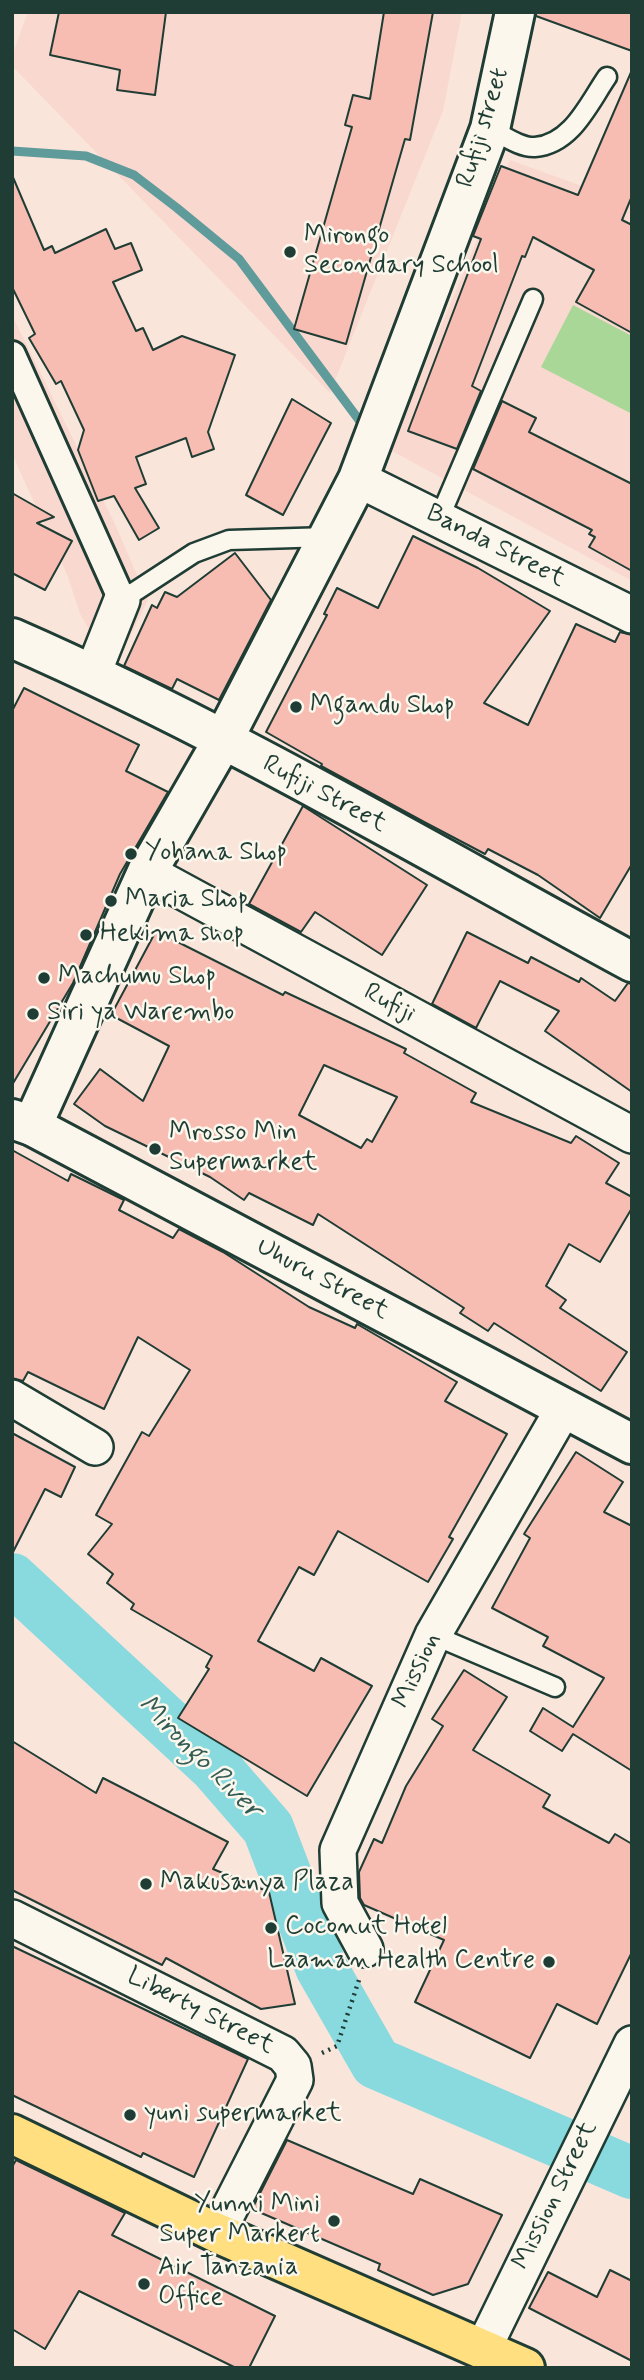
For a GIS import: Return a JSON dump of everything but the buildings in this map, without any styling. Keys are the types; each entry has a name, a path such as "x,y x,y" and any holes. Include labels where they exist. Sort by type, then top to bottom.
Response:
{"highway":[{"path":"12,2134 217,2233 525,2368"}],"street":[{"name":"Rufiji street","path":"22,1122 147,872 223,740 358,479 490,129 515,12"},
{"path":"12,355 122,600 93,673"},
{"name":"Banda Street","path":"358,479 632,615"},
{"name":"Rufiji Street","path":"12,638 93,673 223,740 632,962"},
{"name":"Rufiji","path":"147,872 632,1135"},
{"name":"Uhuru Street","path":"22,1122 632,1444"},
{"path":"12,1398 95,1447"},
{"name":"Mission","path":"365,1949 340,1903 338,1850 433,1635 564,1408"},
{"name":"Liberty Street","path":"12,1918 283,2054 293,2066 295,2080 217,2233"},
{"name":"Mission Street","path":"483,2349 632,2044"}],"lane":[{"path":"490,129 517,143 536,147 570,132 607,76"},
{"path":"439,519 533,299"},
{"path":"122,600 194,553 229,540 329,537"},
{"path":"433,1635 555,1687"}],"path":[{"path":"337,2046 359,1983"}],"shaded area":[{"name":"Mirongo Secondary School","path":"28,12 462,12 443,111 330,393 12,66 12,56"},
{"path":"510,160 632,204 632,581 390,450"},
{"path":"12,315 114,522 148,600 113,671 80,614 68,577 12,454"}],"green space":[{"path":"573,305 632,336 632,414 541,367"}],"waterway":[{"path":"12,151 86,156 134,175 177,208 239,259 365,428"},
{"name":"Mirongo River","path":"12,1579 215,1767 268,1828 321,1967 376,2063 632,2173"}],"place":[{"name":"Mirongo Secondary School","path":"290,252"},
{"name":"Mgandu Shop","path":"296,707"},
{"name":"Yohana Shop","path":"131,854"},
{"name":"Maria Shop","path":"111,901"},
{"name":"Hekima shop","path":"86,935"},
{"name":"Machumu Shop","path":"44,978"},
{"name":"Siri ya Warembo","path":"33,1014"},
{"name":"Mrosso Min Supermarket","path":"155,1149"},
{"name":"Makusanya Plaza","path":"146,1884"},
{"name":"Coconut Hotel","path":"271,1928"},
{"name":"Laaman Health Centre","path":"549,1962"},
{"name":"yuni supermarket","path":"130,2115"},
{"name":"Yunni Mini Super Markert","path":"334,2221"},
{"name":"Air Tanzania Office","path":"144,2284"}]}
